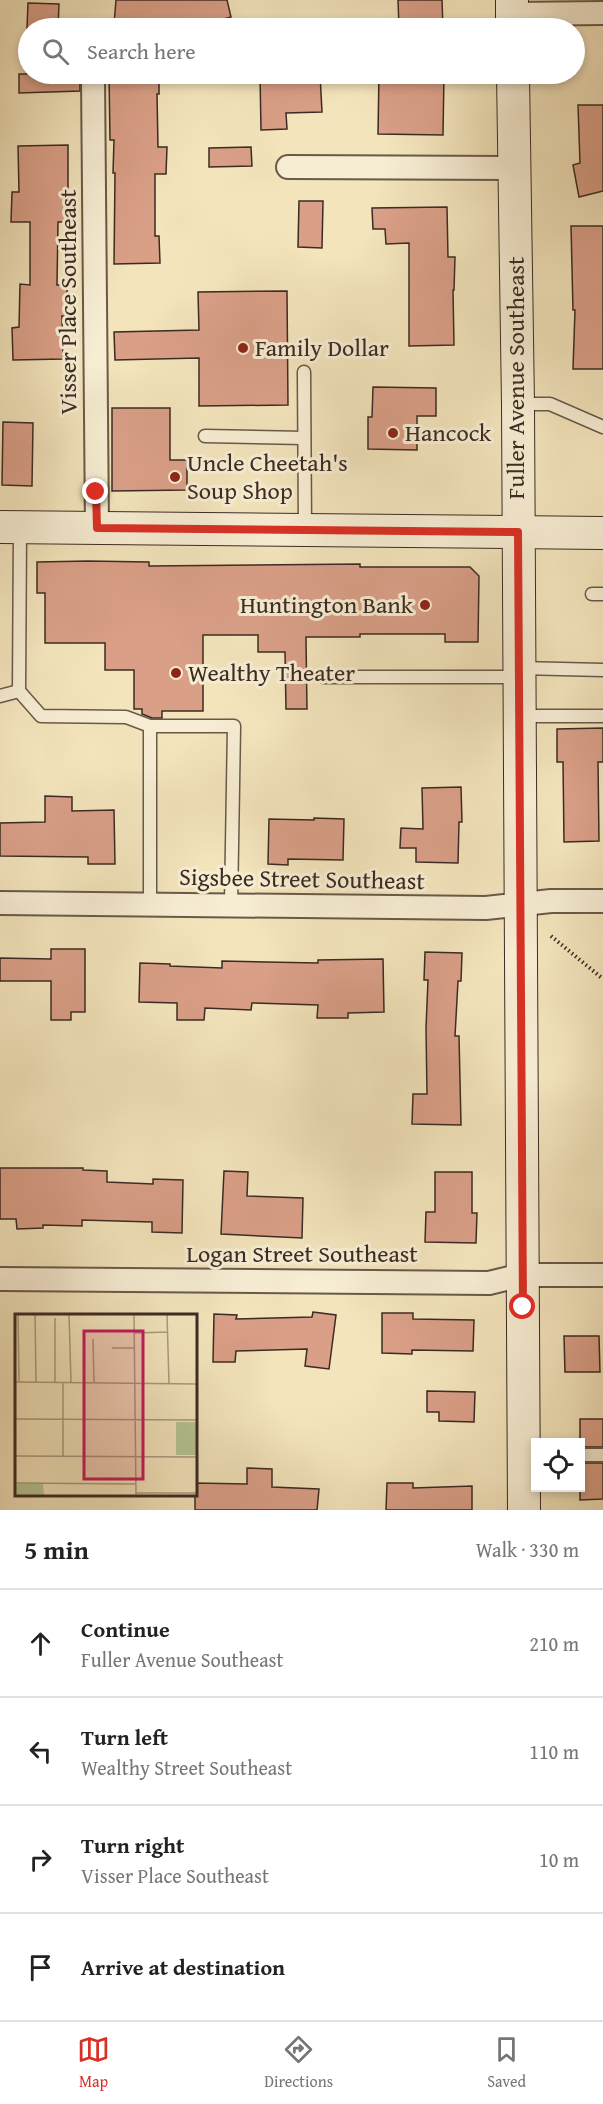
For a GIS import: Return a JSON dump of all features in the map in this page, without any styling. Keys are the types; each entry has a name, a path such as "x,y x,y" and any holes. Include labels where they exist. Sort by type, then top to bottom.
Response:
{"main road":[{"name":"Fuller Avenue Southeast","path":"513,84 518,404 522,1275 529,1455 524,1510"},
{"path":"10,527 603,533"}],"street":[{"path":"512,14 603,13"},
{"name":"Visser Place Southeast","path":"93,84 97,528"},
{"path":"288,167 514,168"},
{"name":"Sigsbee Street Southeast","path":"0,903 486,908 551,901 603,901"},
{"name":"Logan Street Southeast","path":"0,1279 489,1283 522,1275 603,1275"}],"lane":[{"path":"304,372 305,529"},
{"path":"518,404 550,404 603,427"},
{"path":"205,436 304,438"},
{"path":"10,527 19,691 41,716 126,717 150,726 234,726 231,905"},
{"path":"324,676 603,670"},
{"path":"0,696 19,691"},
{"path":"518,716 603,716"},
{"path":"150,726 150,905"},
{"path":"585,1455 603,1455"}],"path":[{"path":"551,936 603,979"}],"building":[{"path":"116,0 227,0 231,17 227,18 114,18"},
{"path":"398,0 442,0 443,18 399,18"},
{"path":"28,3 59,4 58,18 27,18"},
{"path":"19,84 80,84 80,91 19,93"},
{"path":"109,84 159,84 159,94 157,94 158,147 167,147 166,174 155,174 155,236 159,236 160,263 114,264 114,140 110,140"},
{"path":"260,84 321,84 322,112 286,113 287,129 261,130"},
{"path":"379,84 444,84 443,135 378,134"},
{"path":"578,105 603,105 603,191 579,197 573,165 580,163"},
{"path":"68,145 68,222 58,222 57,285 67,285 67,316 62,316 63,359 13,360 12,328 19,327 20,284 30,285 30,222 11,222 12,192 19,192 18,146"},
{"path":"251,147 252,166 209,167 209,148"},
{"path":"299,201 323,201 322,248 298,247"},
{"path":"447,207 448,257 455,257 454,345 409,346 409,243 386,244 385,229 373,229 372,208"},
{"path":"571,226 603,226 603,369 573,369 575,310 573,310"},
{"name":"Family Dollar","path":"287,291 288,405 199,406 199,358 115,360 114,332 199,330 198,292"},
{"name":"Hancock","path":"373,387 436,388 436,416 417,416 417,450 368,449 368,417 372,417"},
{"path":"112,408 170,408 170,460 187,460 187,490 112,491"},
{"path":"3,422 33,423 32,486 2,485"},
{"path":"37,562 149,562 149,566 360,564 360,567 470,567 479,576 478,642 445,642 445,634 360,634 360,637 306,637 307,709 286,709 285,652 258,652 258,635 203,635 203,711 162,711 162,718 152,718 142,714 142,709 134,709 134,670 105,670 105,643 45,643 45,593 37,593"},
{"path":"603,728 603,762 598,762 599,841 564,842 563,762 557,762 557,729"},
{"path":"461,787 462,822 459,822 458,863 416,862 416,848 400,848 401,828 423,829 422,788"},
{"path":"45,796 72,797 72,811 114,810 115,864 88,864 88,857 0,856 0,823 45,822"},
{"path":"314,818 344,819 343,860 288,859 288,865 268,864 269,819 314,820"},
{"path":"51,949 85,949 85,1012 71,1012 71,1020 51,1020 51,981 0,981 0,958 51,959"},
{"path":"425,952 462,953 455,1036 459,1036 461,1125 412,1124 413,1094 427,1094 428,980 424,980"},
{"path":"383,959 384,1012 348,1013 348,1018 317,1018 318,1005 252,1003 251,1010 205,1008 204,1020 177,1020 177,1003 139,1002 140,963 222,968 222,961 318,963 318,960"},
{"path":"0,1168 83,1168 83,1170 107,1171 107,1182 153,1184 153,1179 183,1180 182,1233 152,1232 152,1222 82,1220 82,1226 43,1225 43,1228 17,1229 16,1219 0,1219"},
{"path":"224,1171 248,1172 247,1196 303,1198 302,1238 221,1234"},
{"path":"435,1172 472,1172 472,1213 477,1213 476,1243 425,1242 426,1212 435,1212"},
{"path":"313,1312 336,1315 329,1369 305,1366 307,1349 236,1351 235,1362 213,1362 214,1314 237,1315 236,1319 312,1317"},
{"path":"382,1313 413,1313 413,1319 474,1320 473,1351 412,1350 412,1354 382,1353"},
{"path":"564,1336 599,1336 600,1372 565,1372"},
{"path":"427,1391 475,1392 474,1422 439,1421 439,1412 427,1412"},
{"path":"580,1419 603,1419 603,1447 585,1447 585,1438 580,1438"},
{"path":"585,1463 603,1463 603,1499 580,1500 580,1492 585,1492"},
{"path":"247,1468 272,1469 272,1487 319,1489 317,1510 195,1510 196,1483 247,1484"},
{"path":"387,1483 413,1483 413,1488 472,1486 472,1510 386,1510"}],"place":[{"name":"Family Dollar","path":"243,348"},
{"name":"Hancock","path":"393,433"},
{"name":"Uncle Cheetah's Soup Shop","path":"175,477"},
{"name":"Huntington Bank","path":"425,605"},
{"name":"Wealthy Theater","path":"176,673"}],"route":[{"path":"96,492 97,528 518,532 523,1307"}]}
